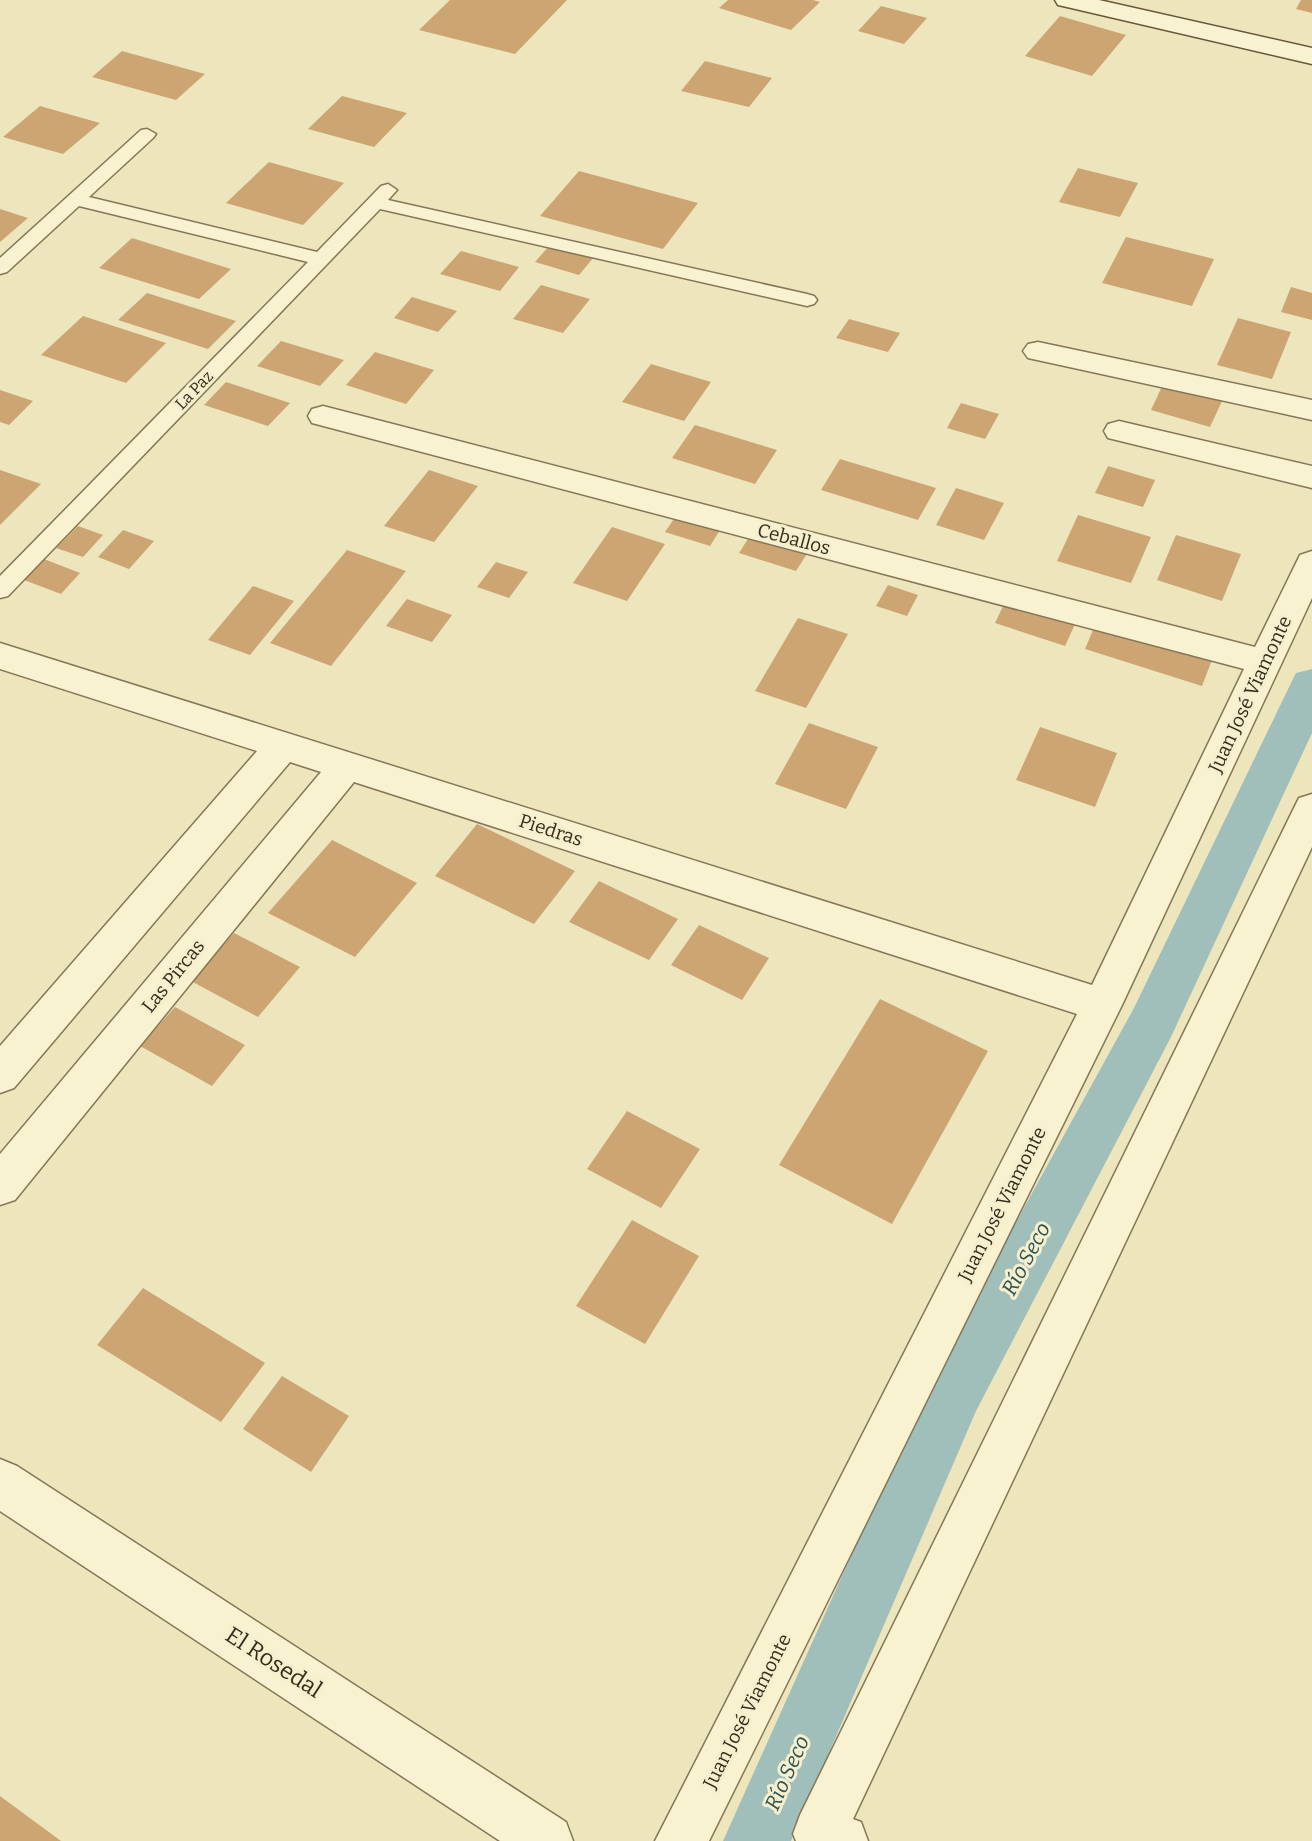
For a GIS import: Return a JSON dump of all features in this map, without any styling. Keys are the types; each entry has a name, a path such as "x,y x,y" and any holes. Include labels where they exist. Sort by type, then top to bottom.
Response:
{"street":[{"path":"1067,0 1126,7 1312,56"},
{"path":"1038,351 1312,410"},
{"name":"Ceballos","path":"323,416 1265,662"},
{"path":"1119,431 1312,477"},
{"name":"Juan José Viamonte","path":"681,1841 1102,1005 1312,563"},
{"name":"Piedras","path":"0,656 1102,1005"},
{"path":"0,1075 283,746"},
{"name":"Las Pircas","path":"0,1186 346,765"},
{"path":"830,1838 1312,808"},
{"name":"El Rosedal","path":"0,1483 547,1841"}],"lane":[{"path":"0,268 147,134"},
{"name":"La Paz","path":"0,590 382,196 807,300"},
{"path":"74,199 321,260"}],"building":[{"path":"450,0 567,0 515,54 419,30"},
{"path":"728,0 820,2 791,30 719,8"},
{"path":"1301,0 1312,0 1312,13 1296,9"},
{"path":"881,6 927,18 904,44 858,31"},
{"path":"1060,16 1126,35 1092,76 1025,56"},
{"path":"122,51 205,74 176,100 92,77"},
{"path":"705,61 772,78 749,107 681,91"},
{"path":"342,96 407,113 374,147 308,129"},
{"path":"40,106 100,123 63,154 3,137"},
{"path":"269,162 344,183 303,225 226,203"},
{"path":"1078,168 1138,183 1120,217 1059,202"},
{"path":"579,171 698,203 663,249 540,216"},
{"path":"0,209 28,218 0,242"},
{"path":"1126,237 1214,259 1192,306 1102,283"},
{"path":"132,238 231,269 199,299 99,268"},
{"path":"550,245 594,257 579,275 535,262"},
{"path":"461,251 519,267 500,291 440,274"},
{"path":"541,285 590,299 563,333 513,319"},
{"path":"1291,287 1312,293 1312,320 1281,312"},
{"path":"147,293 236,321 208,349 118,320"},
{"path":"412,297 457,311 438,332 394,318"},
{"path":"83,316 166,343 126,383 41,355"},
{"path":"1238,318 1291,332 1272,379 1217,365"},
{"path":"849,319 900,333 888,352 836,338"},
{"path":"281,341 344,360 320,386 257,366"},
{"path":"375,352 434,370 406,404 346,385"},
{"path":"651,364 711,382 684,421 622,402"},
{"path":"1165,380 1224,397 1210,427 1151,410"},
{"path":"226,382 290,403 268,426 204,405"},
{"path":"0,390 33,401 9,425 0,422"},
{"path":"961,403 999,414 985,439 947,428"},
{"path":"695,425 777,450 755,484 672,458"},
{"path":"840,459 936,488 918,520 821,490"},
{"path":"1108,466 1155,480 1143,507 1095,493"},
{"path":"0,470 41,484 0,525"},
{"path":"429,470 478,486 434,542 384,526"},
{"path":"956,488 1004,503 984,540 936,525"},
{"path":"678,513 722,527 710,546 665,532"},
{"path":"1078,515 1151,537 1131,583 1057,561"},
{"path":"78,526 103,535 83,557 56,548"},
{"path":"612,527 665,544 627,601 573,583"},
{"path":"123,530 154,541 129,569 98,557"},
{"path":"753,531 810,549 796,571 739,553"},
{"path":"1176,535 1241,554 1222,601 1157,580"},
{"path":"347,550 406,571 331,666 270,643"},
{"path":"44,559 80,573 61,594 24,580"},
{"path":"496,562 528,572 509,598 477,587"},
{"path":"888,585 918,595 907,616 876,606"},
{"path":"253,586 294,601 250,655 208,640"},
{"path":"407,599 452,615 432,642 386,626"},
{"path":"1006,600 1076,622 1065,646 995,623"},
{"path":"798,618 848,634 806,708 755,691"},
{"path":"1096,623 1212,660 1202,686 1085,649"},
{"path":"809,723 878,747 846,809 775,784"},
{"path":"1040,727 1117,753 1095,807 1016,780"},
{"path":"477,824 575,871 534,924 435,876"},
{"path":"332,840 417,883 355,957 268,913"},
{"path":"599,881 678,919 649,960 569,922"},
{"path":"699,925 769,958 742,1000 671,965"},
{"path":"234,933 300,967 258,1017 191,981"},
{"path":"880,999 988,1051 892,1224 779,1165"},
{"path":"175,1007 245,1045 212,1086 140,1046"},
{"path":"627,1111 700,1149 661,1208 587,1169"},
{"path":"632,1220 699,1256 645,1344 576,1306"},
{"path":"143,1288 265,1363 221,1422 97,1345"},
{"path":"282,1376 349,1416 311,1472 243,1429"},
{"path":"0,1796 61,1841 0,1841"}],"waterway":[{"name":"Río Seco","path":"757,1841 955,1391 1153,1022 1312,685"}]}
